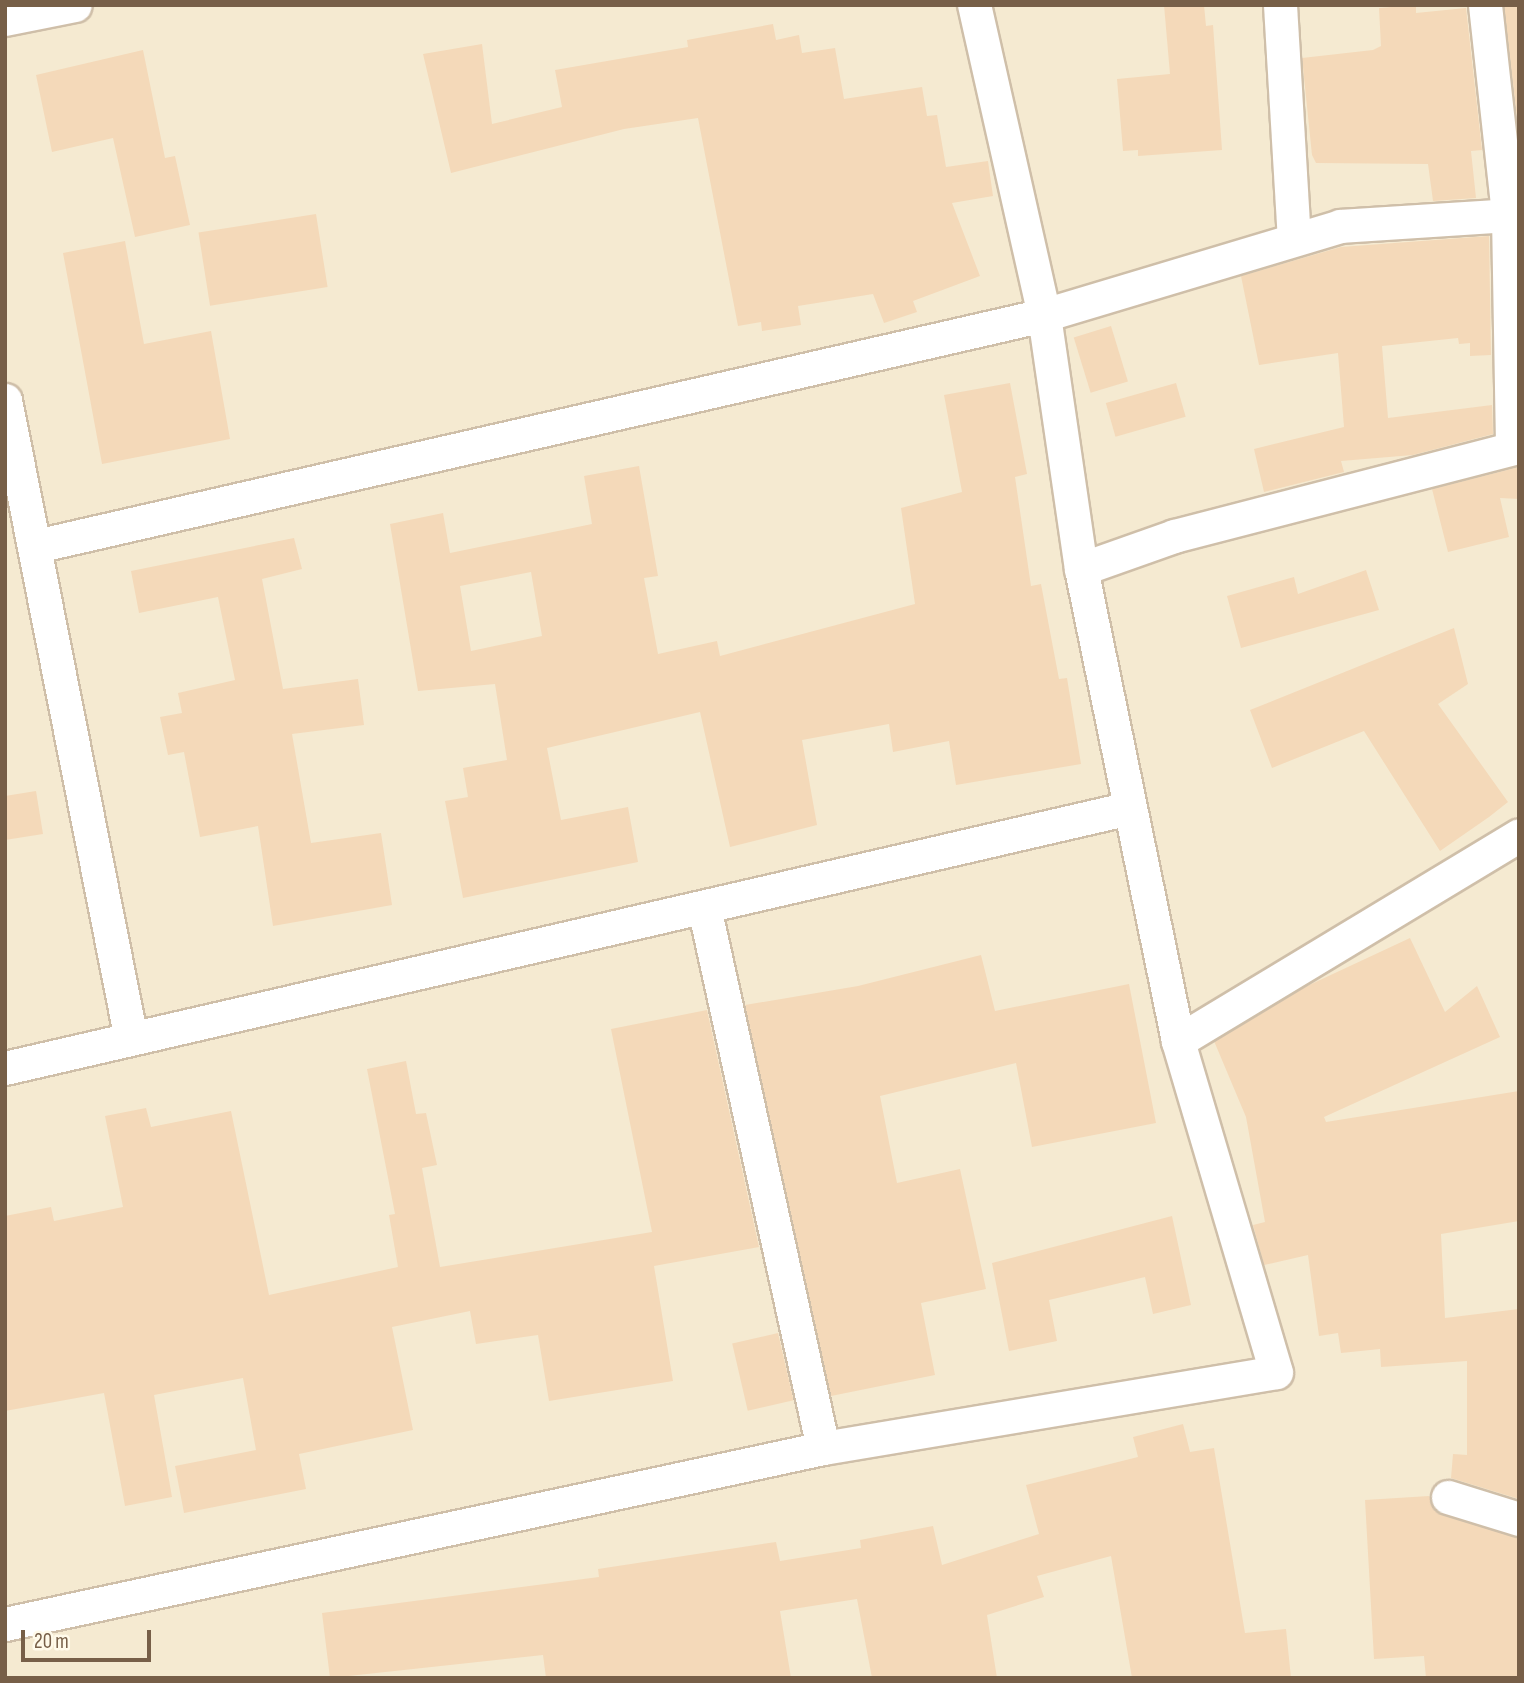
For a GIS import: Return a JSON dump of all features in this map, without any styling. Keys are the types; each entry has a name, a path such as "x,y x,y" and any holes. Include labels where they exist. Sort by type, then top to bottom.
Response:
{"street":[{"path":"5,19 75,5"},
{"path":"5,1624 823,1448 1276,1373 1178,1041 1081,569 1044,315 974,5"},
{"path":"1280,5 1294,238"},
{"path":"1081,569 1174,536 1516,447 1508,215 1506,47 1485,5"},
{"path":"36,546 1044,315 1340,226 1508,215"},
{"path":"5,400 36,546 131,1039"},
{"path":"5,1068 1129,808"},
{"path":"1178,1041 1519,835"},
{"path":"704,906 823,1448"},
{"path":"1448,1497 1519,1519"}],"shaded area":[{"path":"5,5 1519,5 1519,1678 5,1678"}],"building":[{"path":"1164,5 1204,5 1206,26 1213,25 1222,150 1138,156 1138,150 1123,151 1117,79 1170,74"},
{"path":"1416,5 1416,13 1466,8 1482,150 1471,151 1476,198 1433,201 1428,164 1316,163 1312,155 1302,58 1373,50 1381,46 1379,8"},
{"path":"1504,5 1519,5 1519,136"},
{"path":"773,24 776,40 799,35 802,53 835,48 844,99 922,87 927,116 937,115 946,167 988,161 993,196 952,203 980,276 913,301 917,312 884,323 873,294 798,306 801,325 762,331 761,322 738,326 698,118 624,129 451,173 423,54 482,44 492,124 562,107 555,70 688,47 687,40"},
{"path":"143,50 165,158 175,156 190,225 135,237 113,138 52,152 36,75"},
{"path":"316,214 328,287 210,306 198,233"},
{"path":"1489,236 1491,355 1470,356 1470,343 1459,344 1458,338 1382,346 1388,418 1492,405 1493,434 1413,455 1341,461 1344,472 1264,492 1254,449 1344,427 1338,353 1259,365 1241,276 1341,247"},
{"path":"125,241 144,344 211,331 230,439 102,464 63,253"},
{"path":"1111,326 1128,381 1091,393 1074,337"},
{"path":"1010,383 1027,474 1015,477 1031,586 1041,584 1059,679 1067,678 1081,764 956,785 949,741 893,752 889,724 802,740 817,825 730,847 700,712 547,748 561,820 628,807 638,862 463,898 445,801 468,797 463,768 507,760 495,684 418,691 390,524 443,513 450,553 592,524 584,476 639,466 658,576 644,578 658,654 717,641 720,656 915,604 901,508 962,492 944,395","holes":["531,572 542,636 471,651 460,586"]},
{"path":"1176,383 1186,417 1115,437 1106,403"},
{"path":"1519,467 1519,499 1500,498 1509,537 1448,552 1432,489"},
{"path":"294,538 302,569 262,579 283,689 358,679 364,725 292,734 311,843 381,833 392,905 273,926 258,826 200,837 184,752 168,755 160,717 182,713 178,693 235,680 218,597 139,613 131,571"},
{"path":"1366,570 1379,610 1241,648 1227,596 1294,577 1298,594"},
{"path":"1454,628 1468,684 1438,704 1508,802 1489,817 1440,851 1364,731 1272,768 1250,710"},
{"path":"36,791 43,834 5,840 5,796"},
{"path":"1410,938 1445,1012 1477,986 1500,1037 1324,1117 1326,1122 1519,1091 1519,1221 1441,1234 1445,1318 1519,1309 1519,1499 1451,1478 1453,1454 1467,1455 1467,1361 1381,1367 1380,1349 1341,1353 1338,1333 1319,1336 1308,1255 1264,1265 1253,1225 1265,1222 1246,1117 1214,1041 1305,987"},
{"path":"981,955 995,1011 1129,984 1156,1123 1032,1147 1016,1063 880,1096 897,1183 960,1169 986,1289 921,1303 935,1375 831,1396 745,1005 858,986"},
{"path":"707,1010 759,1247 654,1266 673,1381 549,1401 538,1335 476,1344 470,1311 392,1327 413,1430 299,1454 306,1489 184,1513 175,1466 256,1450 243,1378 154,1395 172,1497 125,1506 104,1393 5,1411 5,1216 51,1207 54,1221 123,1207 105,1116 146,1108 151,1127 231,1111 269,1295 398,1267 389,1215 395,1214 367,1069 406,1061 416,1114 426,1113 437,1165 422,1168 440,1267 652,1232 611,1029"},
{"path":"1172,1216 1191,1305 1153,1314 1145,1277 1049,1300 1057,1341 1009,1351 992,1263"},
{"path":"778,1333 794,1400 748,1411 732,1344"},
{"path":"1183,1424 1190,1452 1214,1448 1245,1633 1286,1629 1291,1678 1132,1678 1111,1556 1037,1576 1044,1597 987,1615 997,1678 872,1678 857,1599 780,1611 791,1678 546,1678 543,1655 330,1678 322,1613 599,1577 598,1569 776,1542 780,1561 861,1548 860,1540 933,1526 942,1565 1039,1534 1026,1485 1138,1457 1133,1437"},
{"path":"1429,1496 1442,1515 1519,1538 1519,1678 1426,1678 1424,1656 1374,1659 1365,1500"}]}
